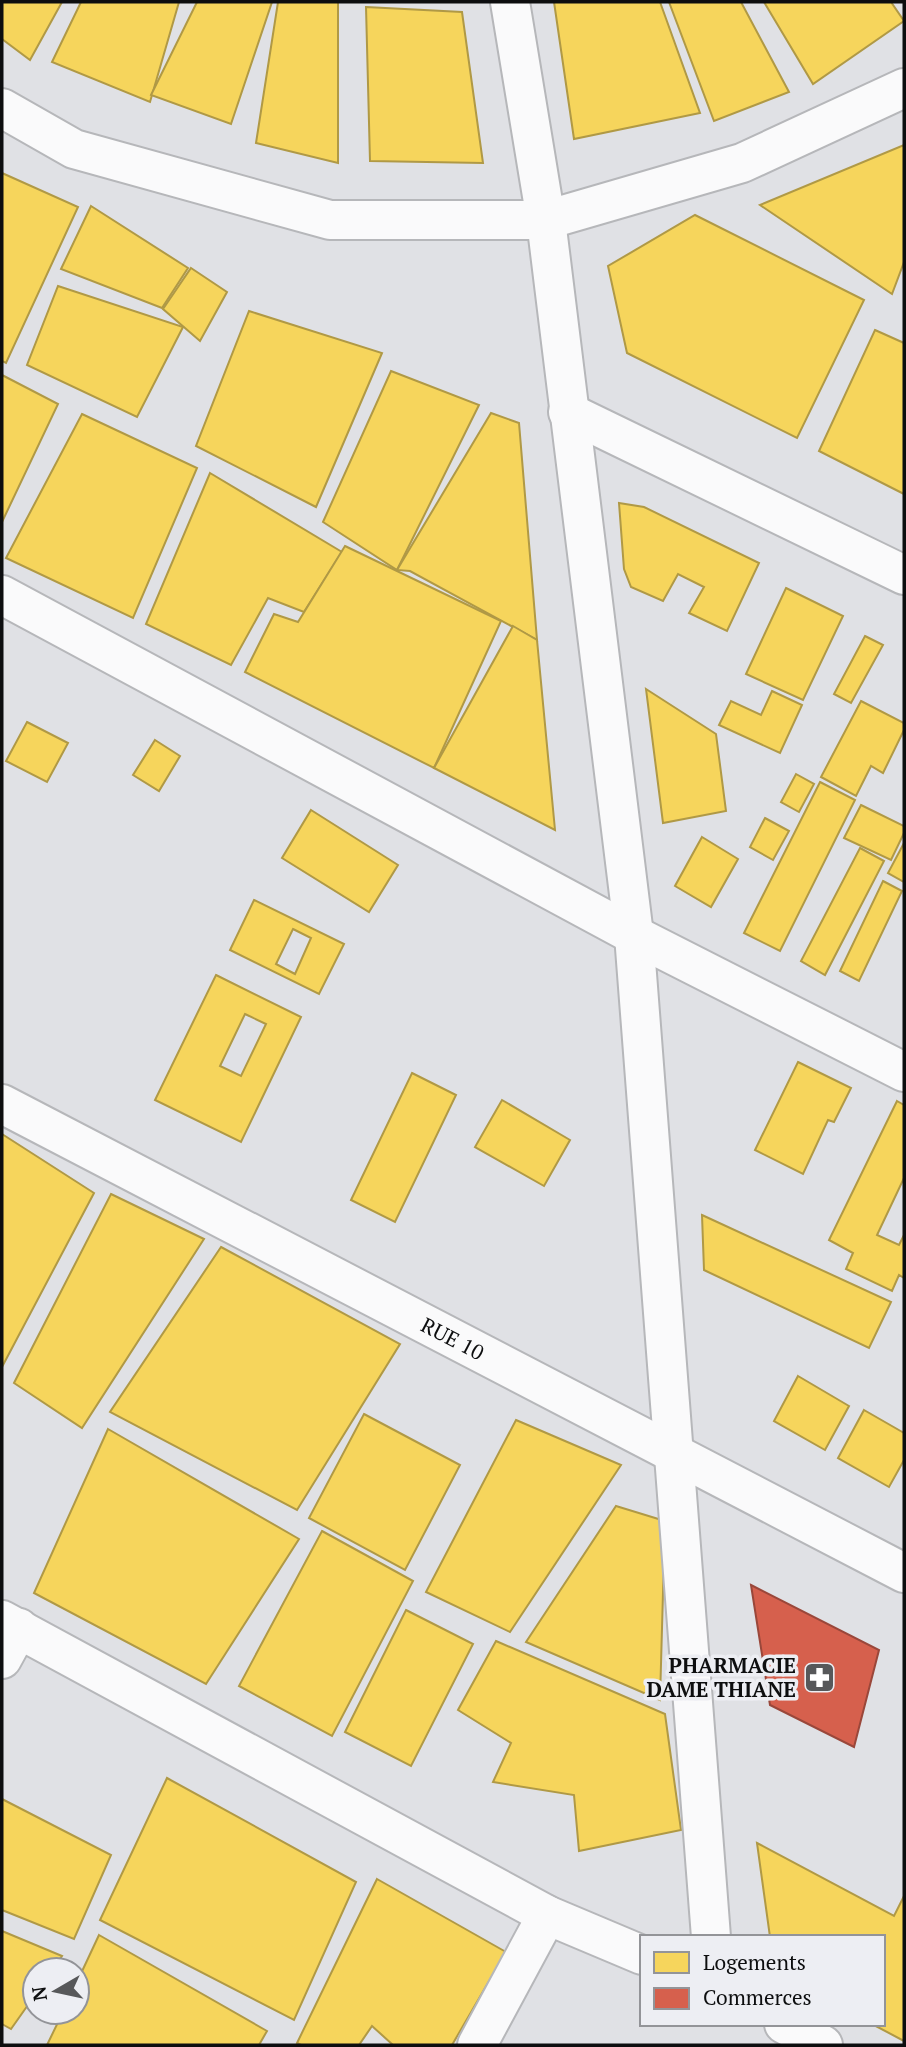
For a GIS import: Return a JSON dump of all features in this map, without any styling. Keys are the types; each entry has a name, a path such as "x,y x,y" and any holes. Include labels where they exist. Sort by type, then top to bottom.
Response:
{"street":[{"path":"510,2 546,220 634,935 711,1935"},
{"path":"2,108 74,149 330,220 546,220 741,163 904,88"},
{"path":"568,412 904,575"},
{"path":"2,595 634,935 904,1072"},
{"name":"RUE 10","path":"2,1104 904,1573"},
{"path":"7,1636 547,1915 640,1954"},
{"path":"477,2045 547,1915"},
{"path":"788,2026 822,2045"}],"building: Logements":[{"path":"2,2 62,2 30,60 2,39"},
{"path":"81,2 179,2 150,102 52,62"},
{"path":"197,2 272,2 231,124 151,95"},
{"path":"278,2 338,2 338,163 256,143"},
{"path":"554,2 660,2 700,113 574,139"},
{"path":"669,2 741,2 789,92 714,121"},
{"path":"764,2 891,2 904,21 813,84"},
{"path":"366,7 462,12 483,163 370,161"},
{"path":"904,145 904,262 892,294 760,205"},
{"path":"2,173 78,207 6,363 2,361"},
{"path":"91,206 188,268 162,308 61,269"},
{"path":"695,215 864,300 797,438 627,353 608,266"},
{"path":"191,268 227,292 200,341 163,309"},
{"path":"58,286 183,327 137,417 27,365"},
{"path":"249,311 382,353 316,507 196,446"},
{"path":"875,330 904,343 904,494 819,451"},
{"path":"391,371 479,405 397,570 323,522"},
{"path":"2,375 58,404 2,522"},
{"path":"491,413 519,423 537,640 410,571 397,570"},
{"path":"82,414 197,468 133,618 6,558"},
{"path":"210,473 342,552 304,612 268,598 231,665 146,624"},
{"path":"619,503 644,507 759,563 727,631 689,613 704,587 678,574 663,601 631,587 624,569"},
{"path":"345,546 501,621 434,768 245,672 274,614 298,622"},
{"path":"786,588 843,616 803,700 746,674"},
{"path":"513,626 537,640 555,830 434,768"},
{"path":"865,636 883,645 851,703 834,694"},
{"path":"646,689 716,734 726,811 663,823"},
{"path":"772,691 802,705 780,753 719,725 731,701 761,715"},
{"path":"861,701 904,723 904,730 883,773 871,766 856,796 821,777"},
{"path":"27,722 68,743 47,782 6,761"},
{"path":"155,740 180,756 159,791 133,775"},
{"path":"796,774 814,784 799,812 781,802"},
{"path":"820,782 855,800 780,951 744,933"},
{"path":"861,805 904,826 904,833 891,860 844,838"},
{"path":"311,810 398,865 369,912 282,858"},
{"path":"765,818 789,831 773,860 750,847"},
{"path":"702,837 738,859 711,907 675,886"},
{"path":"904,843 904,882 888,873"},
{"path":"860,848 884,861 825,975 801,961"},
{"path":"883,881 902,891 859,981 840,971"},
{"path":"254,900 344,944 319,994 230,950","holes":["293,929 311,938 295,974 276,964"]},
{"path":"216,975 301,1017 241,1142 155,1100","holes":["245,1014 266,1024 241,1076 220,1066"]},
{"path":"798,1062 851,1088 834,1122 828,1120 803,1174 755,1150"},
{"path":"412,1073 456,1095 395,1222 351,1200"},
{"path":"502,1100 570,1140 544,1186 475,1147"},
{"path":"897,1101 904,1105 904,1178 877,1235 899,1245 904,1235 904,1278 899,1275 892,1291 846,1269 853,1253 829,1240"},
{"path":"2,1134 94,1193 2,1367"},
{"path":"111,1194 204,1239 82,1428 14,1383"},
{"path":"702,1215 891,1302 869,1348 704,1270"},
{"path":"221,1247 400,1344 297,1510 110,1412"},
{"path":"798,1376 849,1406 825,1450 774,1421"},
{"path":"864,1410 904,1433 904,1460 889,1487 838,1458"},
{"path":"364,1414 460,1465 405,1570 309,1518"},
{"path":"516,1420 621,1465 510,1632 426,1592"},
{"path":"108,1429 299,1539 206,1684 34,1593"},
{"path":"616,1506 665,1521 660,1700 526,1642"},
{"path":"322,1531 413,1581 332,1736 239,1686"},
{"path":"406,1610 473,1644 411,1766 345,1732"},
{"path":"496,1641 665,1714 681,1830 579,1851 574,1795 493,1782 511,1743 458,1710"},
{"path":"167,1778 356,1882 294,2020 100,1920"},
{"path":"2,1799 111,1855 74,1939 2,1910"},
{"path":"757,1843 894,1916 904,1896 904,2041 876,2026 885,2026 885,1935 770,1935"},
{"path":"377,1879 506,1952 452,2045 393,2045 372,2026 359,2045 301,2045 297,2043"},
{"path":"2,1931 62,1956 21,1956 21,2015 11,2029 2,2024"},
{"path":"99,1935 267,2031 259,2045 47,2045 56,2026 91,2026 89,1956"}],"building: Commerces":[{"name":"PHARMACIE DAME THIANE","path":"751,1585 879,1650 854,1747 770,1705"}],"place":[{"name":"PHARMACIE DAME THIANE","path":"819,1677"}]}
